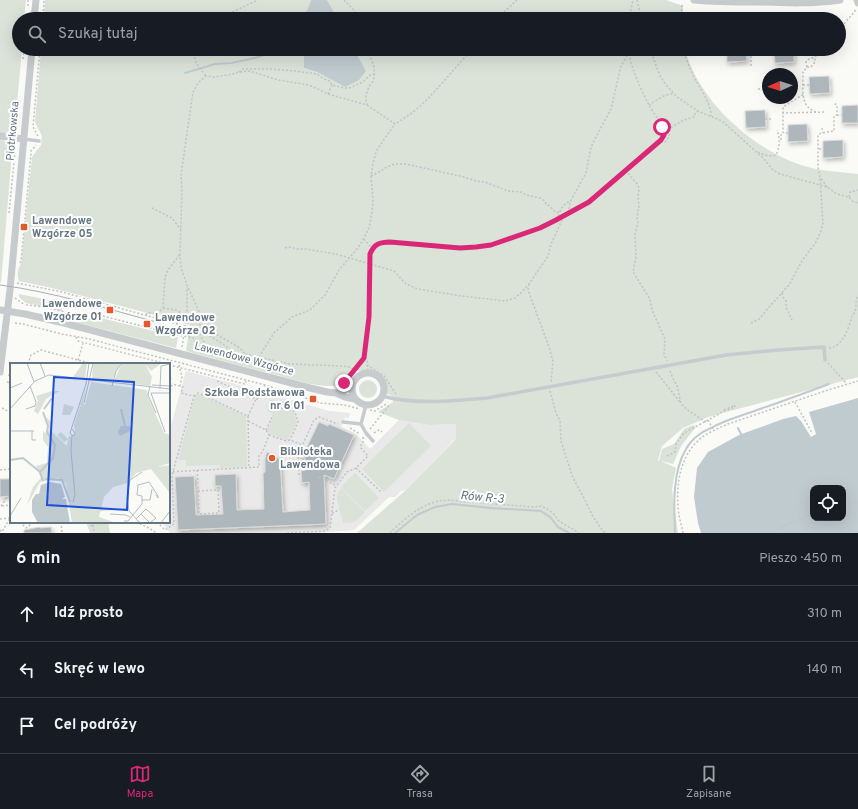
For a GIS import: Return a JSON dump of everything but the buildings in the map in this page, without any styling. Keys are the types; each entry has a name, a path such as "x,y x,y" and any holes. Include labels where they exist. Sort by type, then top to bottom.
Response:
{"street":[{"path":"35,12 36,0"},
{"path":"694,0 819,3 840,0"},
{"path":"856,5 857,0"},
{"name":"Piotrkowska","path":"4,311 24,139 31,56"},
{"path":"5,136 24,139"},
{"path":"0,372 4,311"},
{"name":"Lawendowe Wzgórze","path":"4,311 64,323 310,388 355,398 367,408"},
{"path":"336,393 349,388 357,377 362,374 373,374 381,381 384,391 379,400 367,408"},
{"path":"349,388 355,398"}],"lane":[{"path":"24,139 38,142"},
{"path":"382,396 394,399 426,401 465,400 506,395 726,355 751,352 824,347 825,360"},
{"path":"367,408 361,424 373,441"},
{"path":"343,423 361,424"}],"path":[{"path":"43,12 44,0"},
{"path":"232,12 258,0"},
{"path":"344,0 355,12"},
{"path":"504,12 517,0"},
{"path":"630,12 633,0"},
{"path":"637,0 640,12"},
{"path":"682,5 682,12"},
{"path":"846,22 855,11 856,5"},
{"path":"38,136 34,127 39,56"},
{"path":"194,56 198,68 206,76"},
{"path":"366,105 365,98 374,74 374,66 371,56"},
{"path":"259,357 274,332 292,317 310,310 324,295 338,270 349,259 364,238 369,228 372,213 373,200 371,176 373,163 380,145 395,124 417,109 432,95 466,56"},
{"path":"568,213 571,200 586,173 591,148 611,109 621,66 627,56"},
{"path":"349,388 344,383 364,358 369,317 370,264 372,251 376,245 382,242 390,242 460,248 476,247 491,245 540,228 589,202 661,140 664,132 640,88 630,56"},
{"path":"653,56 660,76 677,97 698,111 722,121 764,158 769,166 777,173 827,187"},
{"path":"686,56 689,66 708,102 711,116"},
{"path":"751,56 751,67"},
{"path":"807,67 806,62 815,57 815,62 811,67 807,67 803,72 803,86 805,104 816,112"},
{"path":"207,329 187,285 181,268 180,254 182,191 181,175 193,92 198,83 206,76 233,74 243,69 287,69 317,74 330,81 332,85 349,88 363,82 370,75 374,74"},
{"path":"239,72 250,71 278,80 309,85 328,94 366,105 395,124"},
{"path":"328,94 332,85"},
{"path":"803,86 810,85"},
{"path":"649,105 666,95 674,94"},
{"path":"781,140 781,134 783,132 783,107 804,94"},
{"path":"751,323 759,319 789,285 802,262 816,242 821,231 823,223 821,186 818,167 818,135 834,131 834,116 837,115 837,105 834,103"},
{"path":"664,132 694,117 698,111"},
{"path":"782,113 826,112"},
{"path":"837,115 842,115"},
{"path":"765,119 771,119"},
{"path":"5,136 18,125"},
{"path":"822,128 823,133"},
{"path":"661,140 666,141 669,136 670,129"},
{"path":"756,151 767,155 776,155 779,146 779,135 777,130"},
{"path":"783,132 788,133"},
{"path":"19,264 21,261 31,151 38,142"},
{"path":"10,143 15,152"},
{"path":"371,176 394,164 406,164 485,182 508,191 520,192 540,198 556,212 560,211"},
{"path":"626,170 638,185 639,207 637,217 638,223 635,234 636,258 633,272 650,299 652,310 665,339 664,354 674,381 677,385 681,404"},
{"path":"820,177 827,187 837,194 849,197 852,201 858,202"},
{"path":"849,197 850,192 858,190"},
{"path":"556,220 563,206 571,200"},
{"path":"152,208 172,218 181,230"},
{"path":"285,248 290,247 336,254 394,271 406,284 418,289 505,301 515,298 529,284 548,256 551,244 565,215"},
{"path":"364,238 372,251"},
{"path":"146,315 147,313 158,313 163,308 165,277 168,270 180,254"},
{"path":"17,283 102,302 102,304 202,331 249,363"},
{"path":"529,284 528,290 549,347 552,361 550,392 560,421 561,440 574,478 592,515 606,533"},
{"path":"182,347 187,317 187,285"},
{"path":"782,293 786,301 788,314 792,320"},
{"path":"824,347 834,347 844,336 848,329 852,315 856,310 856,299 858,295"},
{"path":"16,298 26,305 50,309 92,320 99,317 102,304"},
{"path":"25,310 26,305"},
{"path":"163,308 176,310 240,348 245,354 251,367"},
{"path":"99,315 184,336"},
{"path":"161,331 165,317 177,320 176,324"},
{"path":"15,323 96,340 265,385 321,403 359,408 358,414"},
{"path":"198,330 214,357"},
{"path":"75,336 78,341 164,363"},
{"path":"78,360 83,342"},
{"path":"28,363 31,355 41,350 89,363"},
{"path":"245,354 290,364 343,366 355,370"},
{"path":"364,358 367,361 368,373"},
{"path":"825,360 847,384"},
{"path":"170,364 245,384 247,380"},
{"path":"368,365 384,376 396,395 369,430 372,433 379,430 382,432"},
{"path":"180,366 182,377 180,386 183,387 181,393 194,396 198,393 248,416"},
{"path":"653,368 681,404 688,411 707,421 713,430"},
{"path":"171,378 170,383 180,386"},
{"path":"217,381 256,399"},
{"path":"683,533 679,515 679,478 683,461 691,448 702,438 713,430 728,424 858,381"},
{"path":"249,468 248,416 265,385"},
{"path":"158,523 165,530 174,524 172,475 194,396"},
{"path":"367,408 375,411 394,399"},
{"path":"796,402 812,433"},
{"path":"667,456 675,452 676,444 684,432 724,411 735,407 734,404"},
{"path":"2,408 10,412"},
{"path":"281,408 295,412 298,422 290,440"},
{"path":"266,430 273,415"},
{"path":"299,476 298,455 314,420 319,417 343,423"},
{"path":"248,421 266,430 269,434 286,441 290,440 302,445"},
{"path":"287,533 325,531 330,528 336,486 347,472 356,468 368,456 360,447 363,442 362,435 346,427"},
{"path":"173,472 259,467 259,456 263,451 269,434"},
{"path":"356,468 382,493"},
{"path":"0,470 10,469"},
{"path":"198,470 198,483"},
{"path":"319,477 336,486"},
{"path":"198,487 198,491 199,514 219,513 218,490 198,491"},
{"path":"0,506 8,496 10,499"},
{"path":"390,533 401,522 428,505 439,501 453,501 532,507 541,506 553,513 559,521 579,533"},
{"path":"0,506 10,505"},
{"path":"332,513 339,509"},
{"path":"768,533 810,515"},
{"path":"0,519 10,518"},
{"path":"0,530 2,532 10,520"},
{"path":"21,523 26,528 33,523"},
{"path":"89,523 93,526 94,533"},
{"path":"140,523 157,533"}],"shaded area":[{"path":"0,0 26,0 25,12 12,12 12,56 21,56 15,125 5,134 0,133"},
{"path":"45,0 311,0 305,12 44,12"},
{"path":"311,0 327,0 334,12 305,12"},
{"path":"327,0 666,0 683,6 683,12 334,12"},
{"path":"40,56 304,56 304,68 317,72 345,87 366,71 358,56 688,56 692,68 714,104 746,135 782,158 801,165 822,170 858,174 858,377 708,417 683,428 662,446 659,461 662,449 674,444 684,429 693,425 696,427 681,446 673,464 661,461 676,468 672,489 678,533 357,533 406,490 454,441 456,438 456,424 429,425 399,420 378,412 393,402 392,396 387,394 385,381 374,371 362,372 354,368 342,381 342,386 310,384 186,351 190,325 178,322 178,319 160,314 159,316 52,288 19,281 18,272 21,264 32,157 41,145 42,136 35,122"},
{"path":"358,56 366,71 359,80 345,87 317,72 304,68 304,57"},
{"path":"0,139 4,140 12,152 1,283 0,282"},
{"path":"19,294 53,301 52,305 61,308 63,311 26,303 19,297"},
{"path":"70,315 92,321 101,318 178,337 176,348 71,321 69,318"},
{"path":"186,371 262,391 329,411 350,413 349,418 345,418 341,427 356,434 370,449 399,420 429,425 456,424 456,438 406,490 401,491 395,497 389,497 354,530 318,533 170,533 163,523 170,523 170,429"},
{"path":"364,380 372,380 377,385 375,396 372,398 364,398 359,393 359,385"},
{"path":"198,394 246,416 247,467 220,468 220,465 186,466 186,460 178,460 195,396"},
{"path":"858,398 858,533 701,533 694,497 697,468 708,452 739,435 783,419 796,416 811,437 816,434 809,412"},
{"path":"278,403 280,407 279,409 294,413 297,422 288,440 268,433 267,430 274,414 267,411 271,405"},
{"path":"409,423 431,446 384,492 362,469"},
{"path":"355,473 379,498 365,511 341,487"},
{"path":"341,488 365,512 355,522 343,523 337,499 337,494"},
{"path":"86,523 108,523 110,533 90,533"}],"waterway":[{"path":"185,73 215,64 231,63 261,56"},
{"path":"675,533 674,501 678,468 681,458 693,439 733,418 829,384"},
{"path":"738,428 742,436"},
{"name":"Rów R-3","path":"395,533 417,515 435,507 452,504 541,511 550,517 558,527 569,533"}],"tram line":[{"path":"0,285 60,296 160,323"}],"place":[{"name":"Lawendowe Wzgórze 05","path":"24,227"},
{"name":"Lawendowe Wzgórze 01","path":"110,310"},
{"name":"Lawendowe Wzgórze 02","path":"147,324"},
{"name":"Szkoła Podstawowa nr 6 01","path":"313,399"},
{"name":"Biblioteka Lawendowa","path":"272,458"}],"route":[{"path":"344,383 364,358 369,317 370,254 376,245 382,242 390,242 460,248 476,247 491,245 508,240 540,228 589,202 661,140 664,135 662,127"}]}
